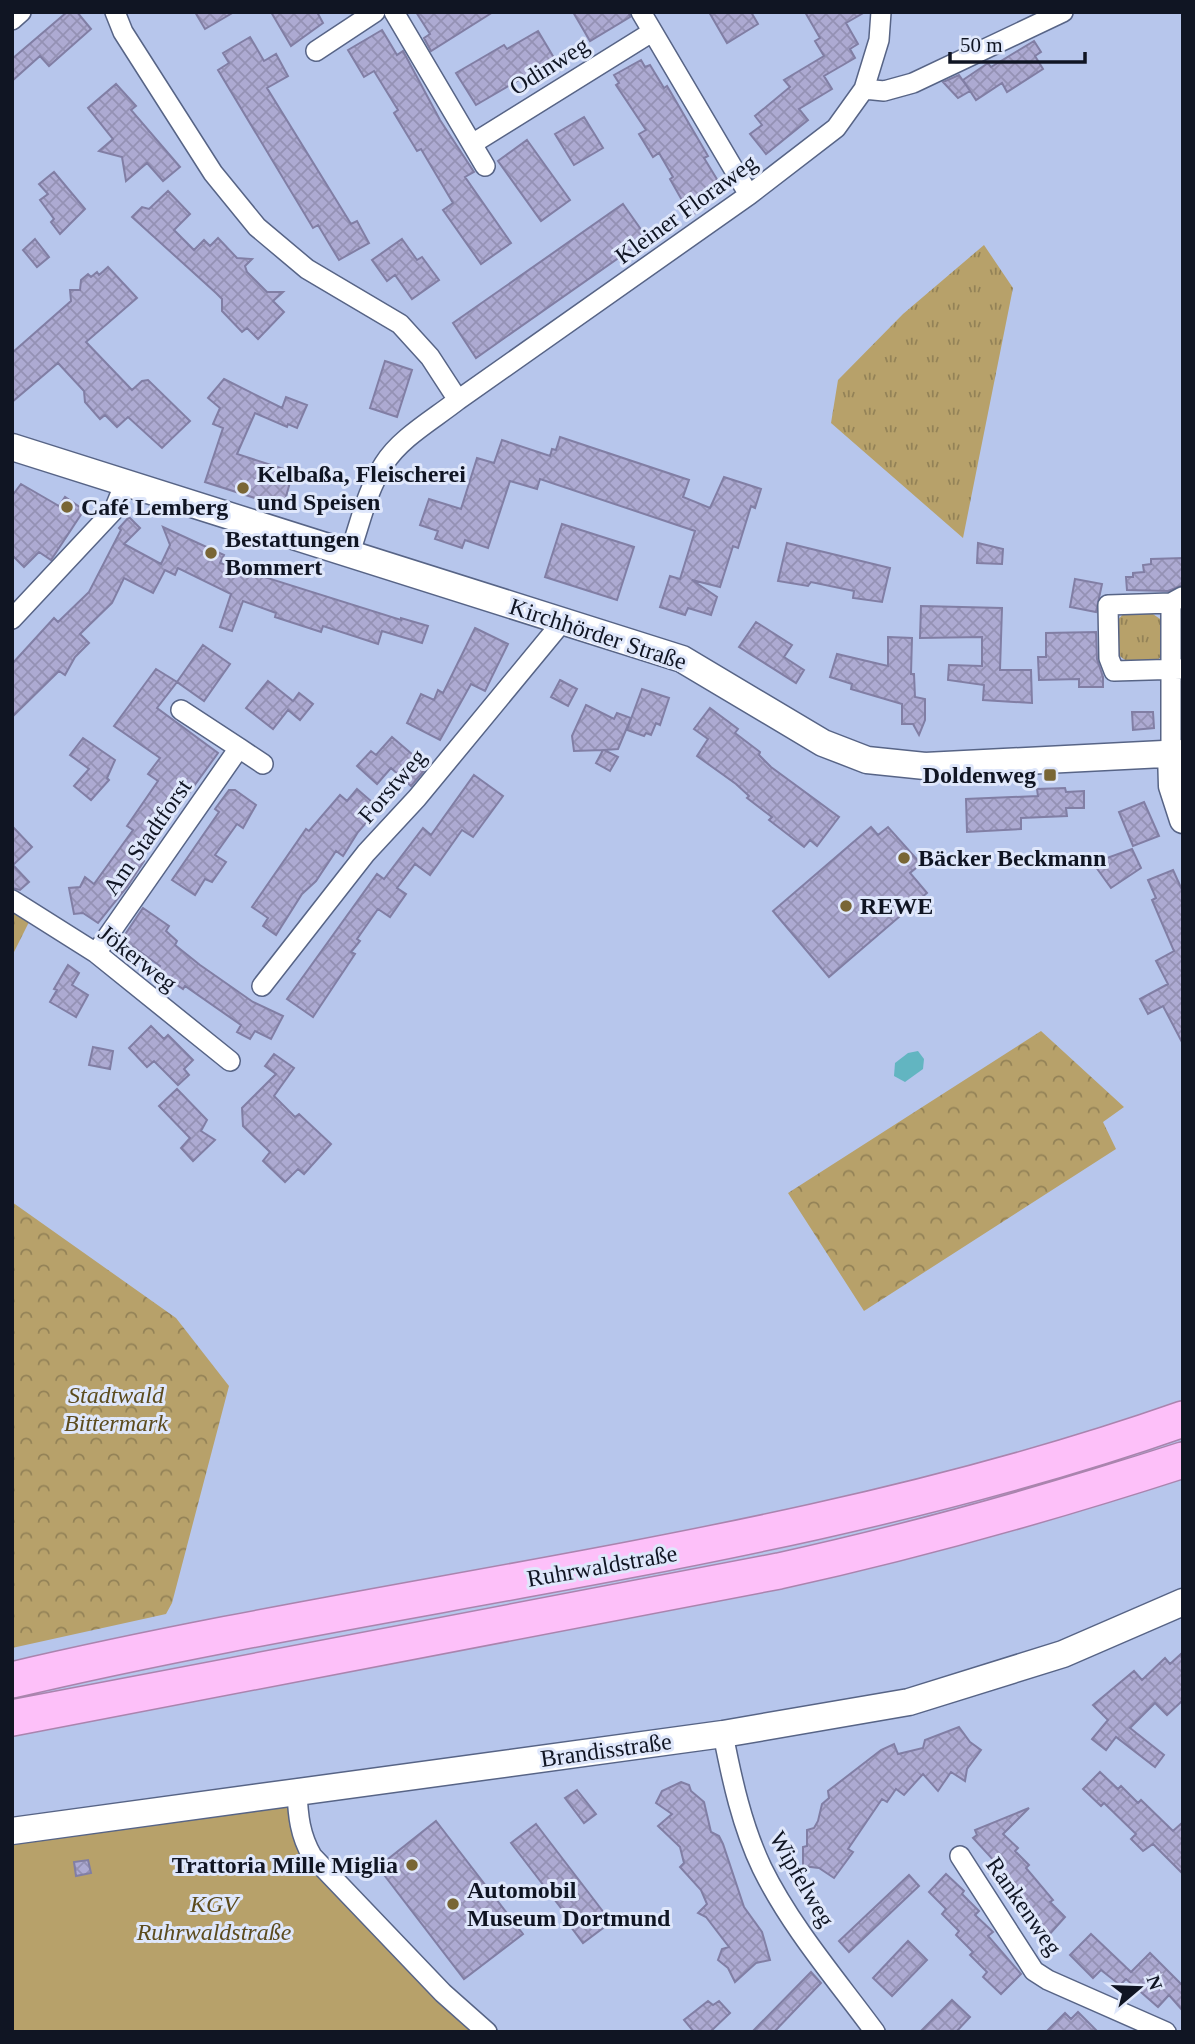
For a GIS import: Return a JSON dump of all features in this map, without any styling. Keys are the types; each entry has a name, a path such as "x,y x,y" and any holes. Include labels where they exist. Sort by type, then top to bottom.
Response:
{"highway":[{"name":"Ruhrwaldstraße","path":"12,1679 240,1632 745,1539 958,1488 1183,1419"},
{"path":"12,1718 859,1554 1080,1493 1183,1460"}],"street":[{"path":"12,20 21,12"},
{"path":"115,12 123,32 213,173 257,227 307,269 400,324 430,356 458,400"},
{"path":"316,51 375,12"},
{"path":"394,12 485,166"},
{"path":"641,12 749,195"},
{"name":"Kleiner Floraweg","path":"349,555 367,499 385,463 414,434 458,400 749,195 835,128 864,89 879,40 881,12"},
{"path":"864,89 884,91 913,83 1063,12"},
{"name":"Odinweg","path":"472,144 652,32"},
{"name":"Kirchhörder Straße","path":"12,447 124,485 682,659 823,743 867,760 925,766 1177,753"},
{"path":"12,618 114,510 124,485"},
{"path":"1177,669 1114,671 1109,658 1108,605 1177,599 1177,669 1177,753 1172,786 1183,820"},
{"name":"Forstweg","path":"262,986 366,853 417,798 563,621"},
{"path":"181,709 263,764"},
{"name":"Am Stadtforst","path":"96,953 239,748"},
{"name":"Jökerweg","path":"12,900 96,953 230,1061"},
{"name":"Brandisstraße","path":"12,1831 723,1734 909,1702 1063,1654 1183,1602"},
{"name":"Wipfelweg","path":"723,1734 746,1827 762,1867 814,1948 875,2032"},
{"path":"297,1792 297,1813 303,1841 312,1856 435,1984 486,2032"},
{"name":"Rankenweg","path":"960,1856 1034,1970 1048,1980 1166,2032"}],"green space":[{"path":"984,245 1013,288 963,538 831,423 838,380 903,314"},
{"path":"1150,612 1163,621 1165,652 1156,662 1123,659 1115,650 1116,622 1124,613"},
{"path":"12,909 30,920 12,956"},
{"path":"1041,1031 1124,1107 1103,1122 1116,1149 864,1311 788,1193"},
{"name":"Stadtwald Bittermark","path":"12,1202 176,1318 229,1386 172,1603 166,1614 12,1648"},
{"name":"KGV Ruhrwaldstraße","path":"297,1792 303,1841 487,2032 12,2032 12,1831"}],"shaded area":[{"path":"918,1051 924,1059 923,1069 905,1082 894,1076 895,1063 908,1053"}],"building":[{"path":"67,12 77,12 91,29 49,66 40,56 12,81 12,59"},
{"path":"195,12 234,12 205,29"},
{"path":"271,12 317,12 323,23 291,46"},
{"path":"416,12 493,12 431,51 424,38 430,34"},
{"path":"573,12 629,12 630,17 590,41"},
{"path":"709,12 751,12 758,24 727,43"},
{"path":"805,12 865,12 846,23 858,44 850,49 855,58 824,76 832,89 799,109 808,120 766,154 750,134 762,125 755,116 790,87 784,80 824,56 815,41 820,38"},
{"path":"382,30 397,55 403,51 440,120 474,172 465,177 511,243 481,264 443,210 453,203 421,149 417,151 394,113 398,110 374,71 364,77 348,50"},
{"path":"538,31 557,63 526,81 524,77 476,105 456,73 504,45 507,49"},
{"path":"250,37 264,61 276,54 288,76 267,88 351,224 357,221 369,243 339,260 318,225 313,228 218,70 229,63 223,53"},
{"path":"1034,41 1041,52 1035,56 1043,69 1007,92 1002,83 976,100 963,80 988,63 991,67"},
{"path":"641,60 645,67 650,65 664,88 667,86 708,156 704,158 718,181 698,194 706,207 687,218 679,205 683,202 670,179 673,177 659,153 653,157 639,134 646,130 616,85 619,83 614,75"},
{"path":"959,75 970,91 958,98 943,82"},
{"path":"116,84 136,106 131,110 180,167 163,181 147,163 126,181 122,157 99,151 113,139 88,108"},
{"path":"584,117 603,148 574,165 555,134"},
{"path":"527,140 570,200 541,221 498,161"},
{"path":"54,172 85,209 60,234 51,222 54,219 40,200 48,194 39,184"},
{"path":"168,191 190,214 174,230 194,250 204,240 210,246 218,238 237,258 252,259 245,266 247,272 267,292 283,292 273,301 284,312 258,339 247,328 242,332 222,311 222,299 132,217 142,207 149,209"},
{"path":"623,204 647,238 476,358 453,323"},
{"path":"35,239 49,257 37,267 23,250"},
{"path":"402,239 417,260 422,257 439,280 412,299 395,275 387,281 372,260"},
{"path":"108,267 137,298 86,342 132,390 142,381 148,380 190,421 162,448 128,417 117,427 105,415 100,419 85,402 84,391 58,363 12,402 12,353 71,301 70,290 80,290 81,280 88,274 91,277 97,272 99,275"},
{"path":"385,361 412,370 397,417 370,408"},
{"path":"224,379 282,408 286,397 307,405 297,428 288,424 287,427 255,413 237,454 293,472 283,507 205,482 223,428 213,424 220,408 208,398"},
{"path":"560,437 689,480 683,497 710,508 724,477 761,489 755,508 751,506 738,548 733,546 720,587 692,580 717,597 711,615 688,608 685,615 660,607 670,576 680,579 695,531 540,479 537,489 510,481 488,548 465,540 462,548 435,539 438,531 420,525 429,499 461,509 477,458 494,463 502,440 550,456 552,449 556,450"},
{"path":"21,484 59,506 65,497 84,510 51,560 39,552 24,567 12,555 12,496"},
{"path":"129,517 140,528 124,544 161,564 170,545 163,527 224,555 220,563 428,626 422,643 382,631 378,644 323,626 321,632 275,617 276,613 243,601 232,631 220,627 231,594 178,568 175,575 165,570 153,593 124,578 112,603 80,634 89,643 75,657 65,675 59,671 12,717 12,664 54,618 58,622 89,592 121,530 119,528"},
{"path":"562,524 634,547 617,600 545,577"},
{"path":"787,543 890,568 882,602 853,598 854,591 811,582 808,586 778,581"},
{"path":"978,543 1003,549 1002,564 977,563"},
{"path":"1183,558 1183,585 1168,591 1127,590 1126,577 1144,572 1143,565 1151,564 1151,559"},
{"path":"1075,579 1102,584 1096,612 1070,607"},
{"path":"921,606 1002,608 1000,670 1031,670 1032,703 983,700 984,685 948,680 949,665 982,666 982,637 920,638"},
{"path":"756,622 792,645 784,657 804,670 796,683 739,647"},
{"path":"475,628 508,644 485,691 471,684 440,740 407,723 421,694 434,700 438,690 443,693"},
{"path":"1096,632 1097,659 1103,687 1079,687 1079,679 1039,680 1038,657 1046,657 1046,633"},
{"path":"888,637 912,638 911,674 914,674 915,697 925,699 925,720 919,735 913,724 902,724 902,704 851,689 852,684 830,677 837,654 888,666"},
{"path":"203,645 230,664 204,701 177,682"},
{"path":"156,669 177,682 157,708 218,753 141,859 144,861 127,887 98,923 83,913 74,914 69,888 80,887 85,877 94,884 133,830 127,826 158,781 148,774 160,758 114,726"},
{"path":"560,680 577,689 568,706 551,697"},
{"path":"268,681 293,701 299,693 313,704 300,720 288,710 273,729 246,708"},
{"path":"642,689 669,698 660,725 656,723 651,735 646,733 644,736 627,730"},
{"path":"586,705 614,719 617,713 631,718 618,749 604,750 618,757 610,771 596,763 603,750 574,751 572,736"},
{"path":"710,708 738,729 735,733 760,752 759,755 771,767 839,817 817,846 810,840 804,847 769,820 772,817 747,798 749,796 736,784 697,756 708,739 694,729"},
{"path":"1132,712 1153,712 1154,728 1133,730"},
{"path":"392,737 427,767 411,786 391,768 377,784 357,766 371,751 376,755"},
{"path":"83,738 115,760 107,778 109,780 91,800 74,786 89,769 70,755"},
{"path":"474,775 503,796 473,837 462,830 430,875 415,864 397,888 406,894 390,917 378,909 357,939 360,941 351,952 355,954 313,1017 287,999 377,874 384,879 423,828 431,835"},
{"path":"1065,788 1066,792 1084,791 1084,808 1066,808 1067,816 1021,818 1021,829 967,832 966,799 1038,796 1037,789"},
{"path":"357,789 379,808 358,832 343,856 336,851 316,881 302,894 276,935 263,926 268,918 252,907 306,829 309,831 340,795 347,801"},
{"path":"229,790 235,790 256,805 243,828 237,824 215,855 226,862 212,882 205,879 195,895 172,880 219,812 215,809"},
{"path":"1144,802 1159,836 1133,846 1119,812"},
{"path":"12,826 32,847 13,865 29,882 20,890 12,888"},
{"name":"REWE","path":"871,827 878,835 888,827 921,864 910,873 927,893 829,977 773,911"},
{"path":"1132,849 1141,868 1111,888 1093,863"},
{"path":"1173,870 1183,892 1183,1044 1163,1006 1148,1014 1140,999 1168,984 1156,961 1174,951 1152,900 1156,898 1148,880"},
{"path":"143,908 169,926 166,931 177,941 175,945 200,965 253,1002 283,1016 271,1039 255,1031 250,1039 237,1032 241,1025 185,986 183,989 157,971 160,966 122,939"},
{"path":"68,965 79,973 72,985 88,995 76,1017 50,1002"},
{"path":"151,1026 164,1039 168,1035 193,1060 184,1069 189,1075 178,1085 154,1061 147,1067 129,1048"},
{"path":"93,1047 113,1051 110,1069 89,1065"},
{"path":"274,1054 294,1068 274,1096 295,1117 299,1114 331,1144 304,1174 298,1169 285,1182 263,1161 270,1152 243,1126 242,1108 276,1074 265,1066"},
{"path":"177,1089 207,1120 201,1131 215,1140 193,1161 181,1148 190,1138 159,1106"},
{"path":"1183,1652 1183,1700 1167,1715 1155,1703 1130,1728 1164,1755 1155,1767 1116,1737 1106,1750 1092,1739 1108,1720 1093,1705 1134,1671 1142,1680 1165,1658 1170,1664"},
{"path":"959,1727 970,1742 981,1750 967,1769 965,1781 951,1772 938,1791 923,1774 904,1795 896,1789 887,1802 882,1799 848,1849 853,1852 834,1878 819,1868 803,1866 807,1830 814,1828 818,1821 822,1804 829,1798 828,1791 881,1750 894,1744 898,1754 923,1748 925,1740"},
{"path":"1100,1772 1118,1789 1121,1786 1138,1803 1141,1800 1173,1831 1183,1822 1183,1874 1153,1844 1143,1851 1131,1839 1136,1834 1104,1803 1101,1806 1083,1789"},
{"path":"681,1782 689,1785 691,1791 704,1802 711,1832 719,1836 723,1844 744,1907 762,1932 770,1960 756,1963 735,1982 728,1968 718,1960 722,1949 729,1947 706,1917 698,1913 707,1904 701,1890 680,1867 684,1863 680,1847 658,1826 672,1814 656,1803 662,1791"},
{"path":"577,1790 596,1814 584,1823 565,1798"},
{"path":"1029,1808 1003,1834 1018,1848 1015,1851 1029,1865 1026,1868 1053,1900 1050,1902 1065,1917 1048,1936 1020,1904 1023,1901 997,1869 999,1866 973,1838 977,1835 975,1830"},
{"name":"Automobil Museum Dortmund","path":"436,1821 523,1934 464,1979 378,1867"},
{"path":"536,1824 611,1922 583,1943 571,1927 574,1925 511,1843"},
{"path":"88,1860 91,1873 76,1876 74,1862"},
{"path":"946,1874 964,1891 962,1894 979,1911 975,1915 993,1932 988,1936 1021,1974 1001,1994 983,1977 987,1972 970,1955 973,1952 956,1935 959,1931 942,1914 946,1909 929,1892"},
{"path":"909,1875 919,1886 849,1952 839,1941"},
{"path":"1091,1934 1131,1972 1150,1953 1183,1986 1183,2011 1169,1995 1158,2007 1126,1979 1120,1985 1101,1970 1093,1978 1070,1955"},
{"path":"908,1941 927,1960 892,1996 873,1978"},
{"path":"811,1972 821,1983 774,2032 752,2032"},
{"path":"952,2000 970,2017 956,2032 920,2032"},
{"path":"708,2001 713,2005 719,2001 730,2013 710,2032 694,2032 684,2020"},
{"path":"1078,2012 1098,2032 1046,2032 1065,2013 1071,2019"}],"place":[{"name":"Kelbaßa, Fleischerei und Speisen","path":"243,488"},
{"name":"Café Lemberg","path":"67,507"},
{"name":"Bestattungen Bommert","path":"211,553"},
{"name":"Doldenweg","path":"1050,775"},
{"name":"Bäcker Beckmann","path":"904,858"},
{"name":"REWE","path":"846,906"},
{"name":"Trattoria Mille Miglia","path":"412,1865"},
{"name":"Automobil Museum Dortmund","path":"453,1904"}]}
